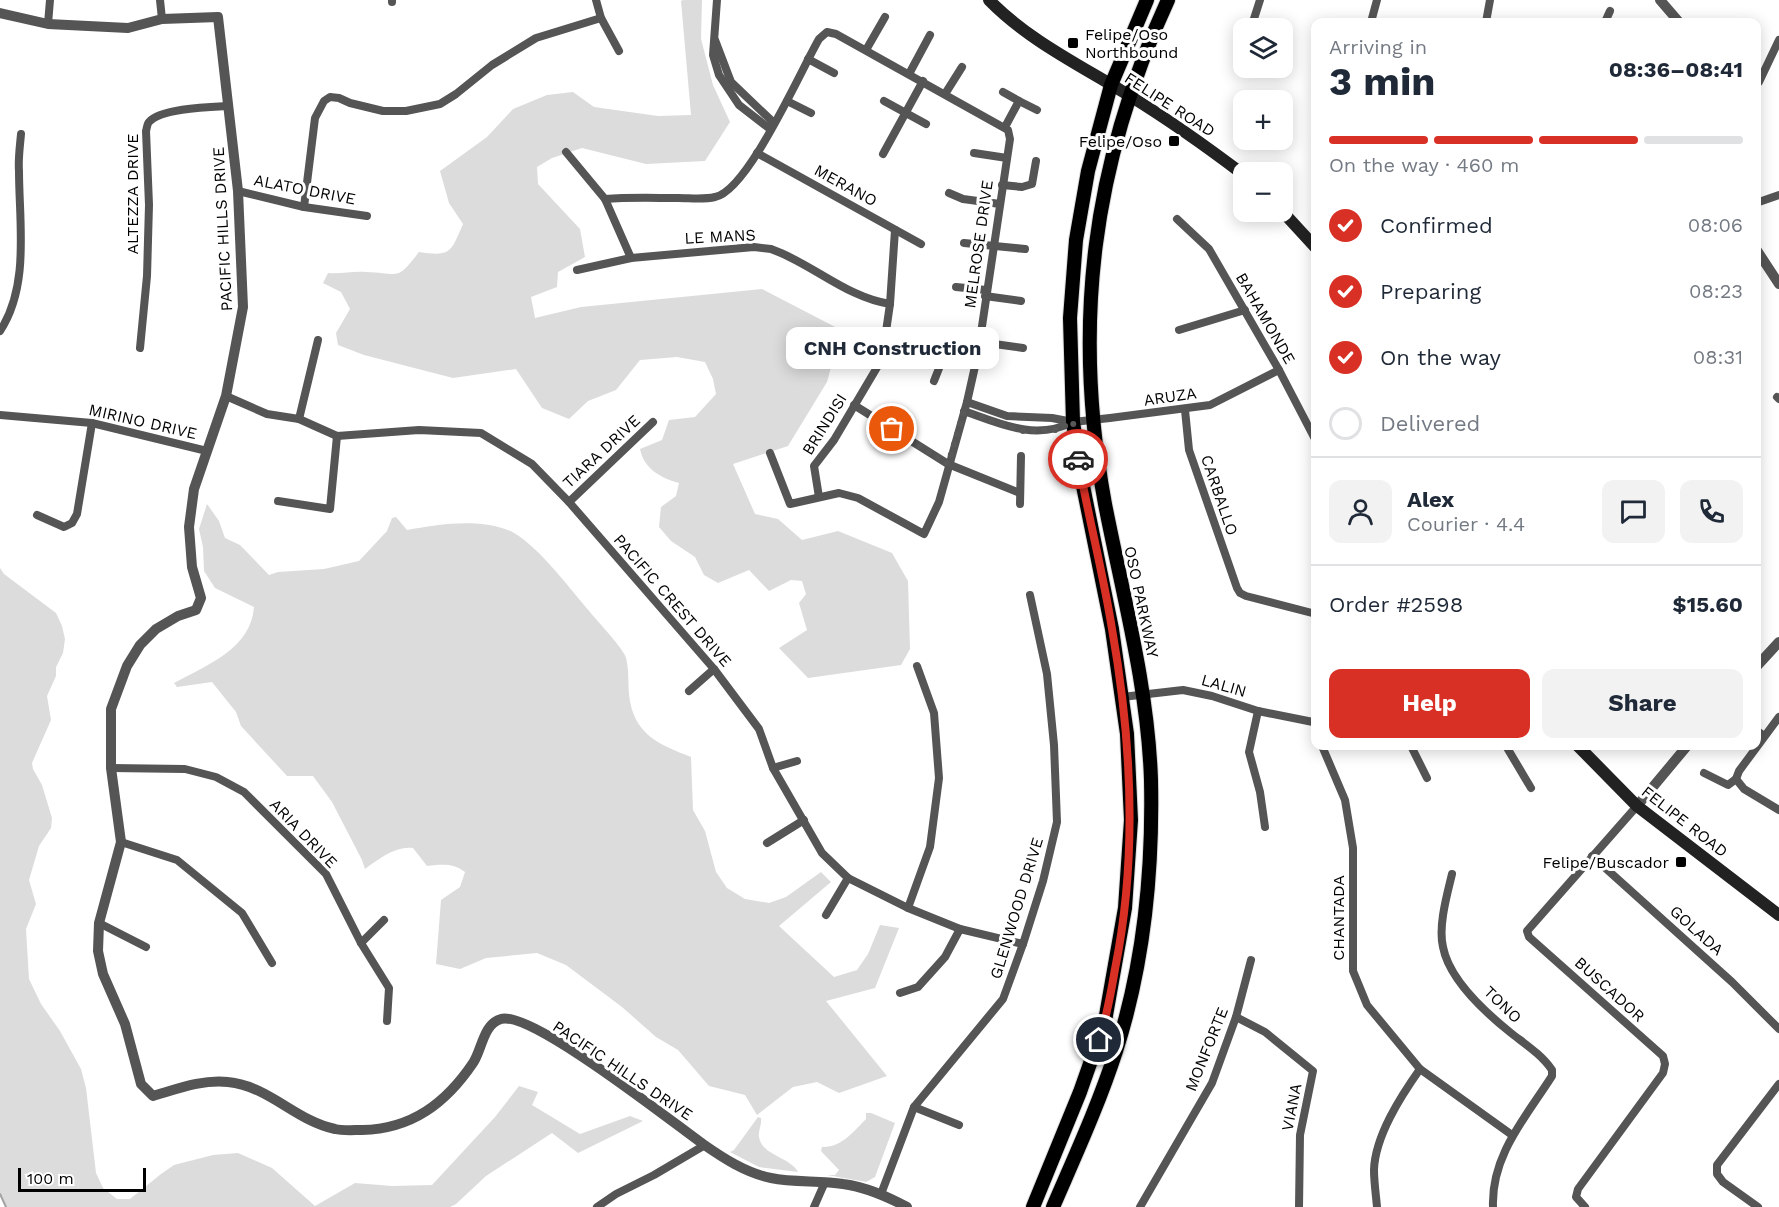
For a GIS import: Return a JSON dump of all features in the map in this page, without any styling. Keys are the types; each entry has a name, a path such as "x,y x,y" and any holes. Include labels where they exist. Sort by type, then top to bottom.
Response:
{"main road":[{"name":"FELIPE ROAD","path":"990,0 1038,40 1130,96 1233,167"},
{"path":"1033,1207 1105,1021 1125,909 1131,820 1130,774 1112,629 1082,481 1073,422 1070,318 1076,240 1088,171 1111,85 1147,0"},
{"name":"OSO PARKWAY","path":"1053,1207 1095,1108 1118,1046 1141,942 1150,874 1149,747 1144,694 1105,502 1092,420 1089,333 1096,238 1110,164 1145,52 1168,0"},
{"path":"1292,222 1311,243"},
{"name":"FELIPE ROAD","path":"1582,750 1637,806 1779,915"}],"street":[{"path":"48,24 50,0"},
{"path":"160,0 162,19"},
{"path":"596,0 601,18 619,51"},
{"path":"717,0 714,37 728,84 772,126"},
{"path":"1254,18 1260,0"},
{"path":"1372,18 1377,0"},
{"path":"1487,18 1490,0"},
{"path":"1660,0 1676,18"},
{"path":"1607,18 1610,11"},
{"name":"PACIFIC HILLS DRIVE","path":"0,14 48,24 128,28 162,19 218,17 238,191 243,307 226,396 194,489 189,527 192,567 201,598 196,610 178,616 156,629 140,645 127,666 111,709 111,768 121,842 99,923 98,951 103,974 125,1024 141,1084 153,1096 189,1085 228,1082 267,1094 315,1122 336,1130 382,1129 421,1116 433,1107 474,1062 485,1035 496,1020 505,1017 550,1035 705,1145 740,1167 771,1178 843,1184 881,1194 907,1207"},
{"path":"866,50 885,17"},
{"path":"304,207 315,118 324,101 330,97 384,111 406,111 440,104 492,65 536,38 601,18"},
{"path":"605,199 626,197 707,199 722,195 741,177 757,153 819,39 826,32 836,34 1005,127 1019,100"},
{"path":"909,74 930,35"},
{"path":"1761,78 1779,40"},
{"path":"808,59 834,73"},
{"path":"945,94 962,67"},
{"path":"883,154 923,81"},
{"path":"1003,92 1037,110"},
{"path":"787,100 811,113"},
{"path":"884,101 926,124"},
{"name":"ALTEZZA DRIVE","path":"140,348 147,276 149,205 146,131 148,125 157,116 179,111 229,106"},
{"name":"MELROSE DRIVE","path":"819,497 839,493 858,498 923,534 939,501 978,353 1010,139 1005,127"},
{"path":"0,331 19,283 21,228 18,169 21,134"},
{"path":"566,152 605,199 631,258"},
{"name":"MERANO","path":"757,153 921,244"},
{"path":"974,153 1007,158"},
{"path":"1002,185 1022,187 1032,184 1036,161"},
{"name":"ALATO DRIVE","path":"238,191 304,207 367,216"},
{"path":"949,193 963,199 1000,204"},
{"path":"1761,201 1779,195"},
{"name":"BAHAMONDE","path":"1177,219 1209,249 1279,370 1311,431"},
{"name":"BRINDISI","path":"819,497 814,466 834,440 882,359 890,304 895,230"},
{"path":"964,243 1025,249"},
{"name":"LE MANS","path":"577,270 631,258 754,247 771,249 861,296 875,302 890,304"},
{"path":"1761,257 1779,284"},
{"path":"956,287 1021,301"},
{"path":"1179,330 1245,310"},
{"path":"934,381 947,348 948,332"},
{"path":"299,419 318,340"},
{"path":"980,342 1023,348"},
{"path":"947,348 978,353"},
{"name":"ARUZA","path":"1073,422 1185,410 1210,405 1279,370"},
{"name":"PACIFIC CREST DRIVE","path":"226,396 267,414 299,419 337,436 419,430 481,433 532,464 569,502 714,669 759,729 773,768 822,853 848,878 908,908 960,929 1023,944"},
{"path":"854,405 948,464 1020,493"},
{"path":"965,407 1015,417 1052,418 1073,422"},
{"path":"965,407 1023,431 1057,430 1073,422"},
{"name":"CARBALLO","path":"1185,410 1189,450 1240,593 1311,613"},
{"name":"MIRINO DRIVE","path":"0,415 92,423 207,451"},
{"path":"1013,428 1015,417"},
{"name":"TIARA DRIVE","path":"569,502 653,422"},
{"path":"37,515 64,527 72,523 77,514 92,423"},
{"path":"278,501 330,508 337,436"},
{"path":"770,453 790,504 819,497"},
{"path":"1020,504 1021,456"},
{"name":"GLENWOOD DRIVE","path":"881,1194 914,1107 1003,999 1023,944 1057,822 1054,745 1047,674 1030,595"},
{"path":"1761,662 1779,642"},
{"path":"908,908 930,847 939,778 934,713 917,666"},
{"path":"689,691 714,669"},
{"name":"LALIN","path":"1122,697 1183,690 1212,696 1258,711 1311,722"},
{"path":"1258,711 1249,752 1260,792 1265,827"},
{"path":"1761,732 1779,717"},
{"name":"CHANTADA","path":"1324,750 1345,800 1353,848 1353,972 1367,1005 1420,1070 1512,1135"},
{"path":"1414,750 1427,778"},
{"path":"1508,750 1531,788"},
{"path":"1637,806 1682,750"},
{"path":"1704,773 1728,785 1736,779 1751,750"},
{"path":"773,768 797,761"},
{"name":"ARIA DRIVE","path":"111,768 185,769 216,777 244,792 326,874 360,943 389,988 387,1021"},
{"path":"1736,779 1744,789 1779,810"},
{"name":"BUSCADOR","path":"1586,1207 1576,1197 1578,1189 1663,1073 1665,1064 1663,1056 1528,937 1527,931 1529,926 1637,806"},
{"path":"767,843 804,820"},
{"path":"121,842 177,860 242,913 272,963"},
{"name":"GOLADA","path":"1592,856 1732,982 1779,1029"},
{"name":"TONO","path":"1452,874 1445,903 1442,937 1443,948 1453,971 1478,1003 1552,1070 1552,1076 1512,1135"},
{"path":"826,915 848,878"},
{"path":"360,943 384,920"},
{"path":"99,923 146,947"},
{"path":"900,993 918,987 945,957 960,929"},
{"name":"MONFORTE","path":"1140,1207 1212,1083 1236,1017 1251,960"},
{"name":"VIANA","path":"1236,1017 1265,1032 1313,1071 1300,1136 1299,1207"},
{"path":"1377,1207 1374,1168 1383,1134 1400,1097 1420,1070"},
{"path":"1758,1207 1723,1182 1717,1174 1717,1165 1779,1084"},
{"path":"914,1107 958,1125"},
{"path":"1493,1207 1492,1191 1499,1164 1512,1135"},
{"path":"597,1207 616,1194 705,1145"},
{"path":"814,1207 825,1182"}],"shaded area":[{"path":"702,0 701,39 713,85 730,122 705,161 646,164 582,148 552,158 537,167 538,184 580,229 585,257 558,272 557,287 531,297 535,318 581,307 762,289 841,330 827,382 788,446 733,464 755,514 778,519 802,540 838,531 892,553 908,581 910,649 901,665 808,678 779,648 807,630 799,603 806,594 802,581 791,580 769,591 749,570 718,583 704,575 695,557 671,541 659,527 661,507 676,496 679,483 654,472 645,462 640,449 662,440 669,420 695,417 716,394 713,379 705,362 677,357 640,360 616,390 588,401 569,419 542,408 516,369 453,378 364,355 338,345 336,333 350,309 341,292 323,283 328,273 397,274 406,268 419,252 438,254 448,250 456,241 463,224 449,203 440,171 487,137 513,109 547,95 573,92 594,107 658,116 691,115 681,1"},
{"path":"207,504 219,521 225,538 240,545 269,575 278,572 324,569 359,561 387,531 392,518 396,517 407,530 461,523 489,525 514,533 534,548 624,654 628,667 631,708 642,728 658,742 691,757 693,810 705,831 716,872 727,888 745,899 769,903 786,897 821,872 831,882 779,926 834,977 857,970 868,954 880,925 899,928 875,988 826,1001 887,1076 839,1093 817,1082 793,1087 757,1115 745,1095 709,1086 678,1050 656,1037 622,1007 566,965 537,953 486,958 460,969 436,964 441,900 460,887 465,872 447,865 427,866 413,848 394,851 365,869 332,802 313,776 287,776 241,726 236,712 212,682 177,687 174,683 213,662 236,645 251,622 254,607 215,588 204,571 203,547 199,529"},
{"path":"0,568 4,574 56,613 65,639 63,653 56,667 56,676 47,696 51,720 32,763 42,785 52,818 51,828 39,846 29,880 36,904 26,929 29,979 41,1004 60,1031 81,1069 86,1088 96,1173 103,1188 117,1199 130,1199 174,1165 213,1155 238,1153 272,1168 315,1206 355,1183 392,1186 432,1185 495,1117 519,1086 538,1092 532,1105 580,1134 630,1116 643,1121 578,1153 552,1133 486,1176 450,1207 6,1207 0,1194"},
{"path":"866,1113 895,1123 875,1177 866,1182 827,1175 835,1175 839,1170 821,1151 822,1147 835,1145 847,1138 866,1119"},
{"path":"758,1117 761,1118 759,1135 761,1143 798,1172 759,1167 730,1152 734,1150"}],"waterway":[{"path":"0,1194 6,1207"}],"way so far":[{"path":"892,429 948,464 964,411 1023,431 1057,430 1073,422 1078,459"}],"place":[{"name":"Felipe/Oso Northbound","path":"1073,43"},
{"name":"Felipe/Oso","path":"1174,141"},
{"name":"CNH Construction","path":"892,429"},
{"name":"Felipe/Buscador","path":"1681,862"}],"route":[{"path":"1078,459 1112,629 1127,734 1130,774 1131,820 1125,909 1105,1021 1099,1040"}]}
